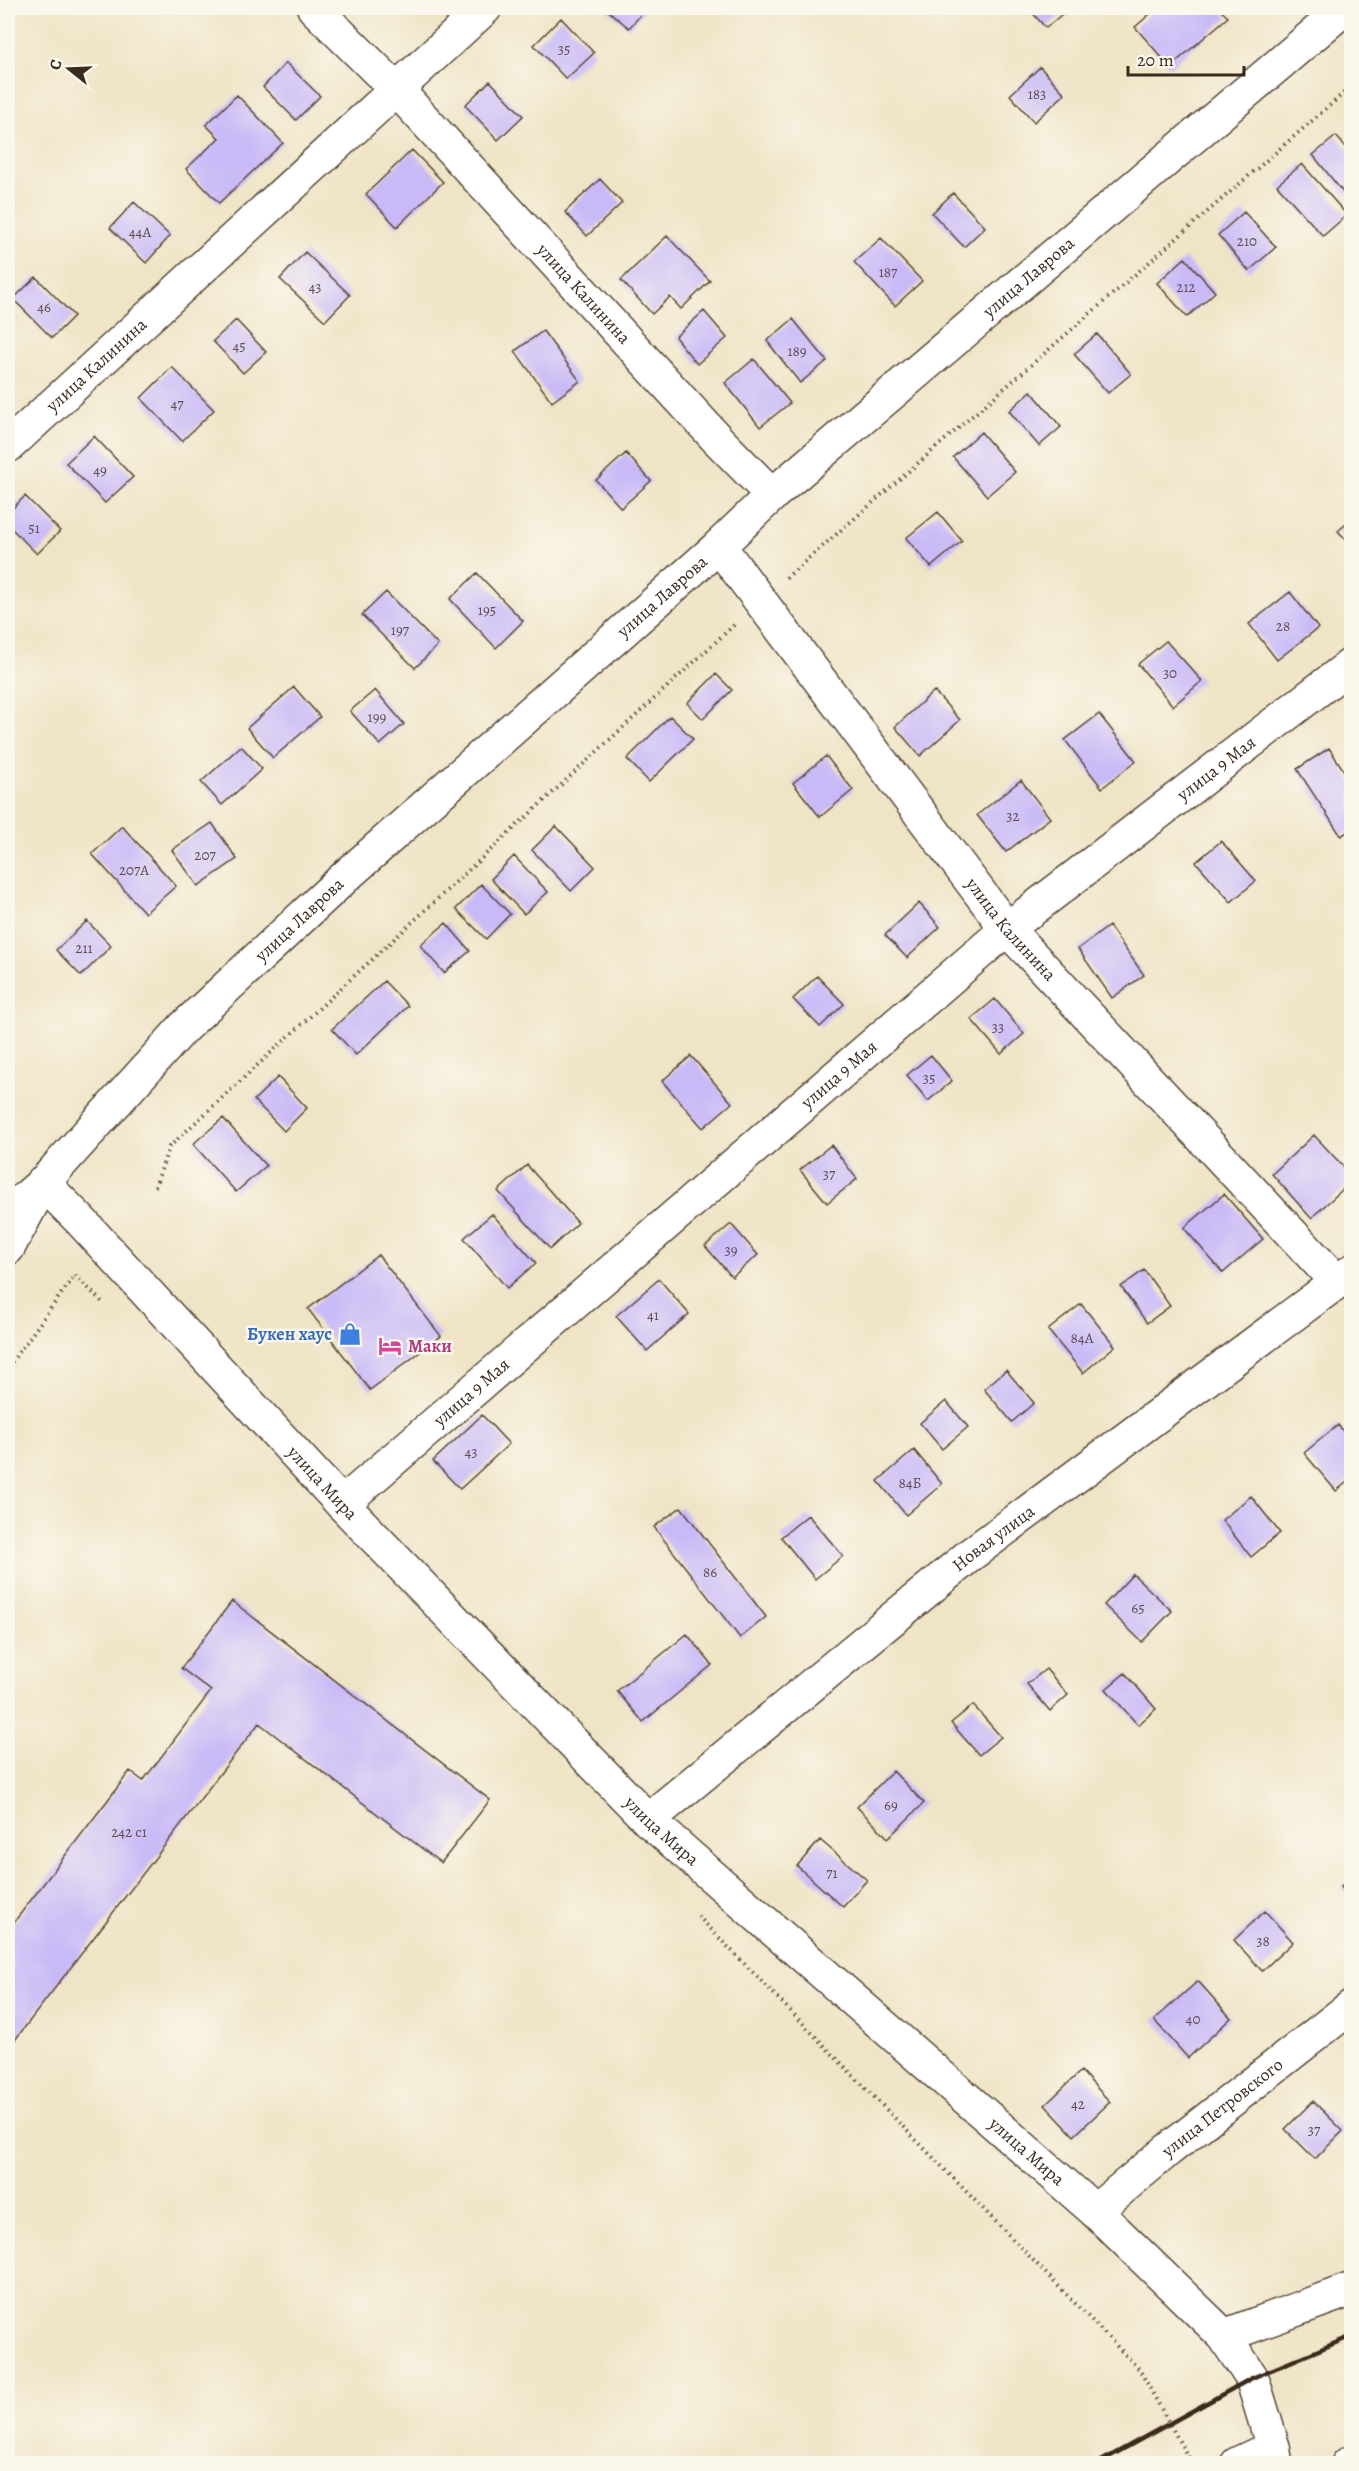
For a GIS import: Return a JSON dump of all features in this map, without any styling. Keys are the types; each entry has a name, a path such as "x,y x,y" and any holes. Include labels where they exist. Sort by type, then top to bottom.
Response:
{"street":[{"name":"улица Калинина","path":"314,8 396,90 718,440 772,495"},
{"name":"улица Калинина","path":"8,446 485,8"},
{"name":"улица Лаврова","path":"8,1214 43,1183 192,1019 354,869 719,546 772,495 1345,8"},
{"name":"улица Калинина","path":"719,546 1007,928 1344,1276"},
{"name":"улица 9 Мая","path":"342,1504 1007,928 1352,664"},
{"path":"8,1248 43,1183"},
{"name":"улица Мира","path":"43,1183 88,1228 342,1504 648,1820 1095,2211 1224,2336 1252,2378 1274,2455"},
{"name":"Новая улица","path":"648,1820 970,1555 1344,1276"},
{"name":"улица Петровского","path":"1095,2211 1168,2150 1352,2006"},
{"path":"1224,2336 1352,2289"},
{"path":"1237,2463 1274,2455"}],"path":[{"path":"8,1367 75,1275"}],"building":[{"path":"605,8 647,8 629,28"},
{"path":"1028,8 1069,8 1046,28"},
{"path":"1157,8 1219,8 1228,17 1170,67 1135,27"},
{"path":"561,18 594,53 566,79 534,45"},
{"path":"286,63 320,96 296,120 263,87"},
{"path":"1040,67 1065,94 1034,122 1010,95"},
{"path":"490,81 523,116 498,140 465,105"},
{"path":"237,95 283,143 219,203 186,169 219,138 206,125"},
{"path":"1336,136 1352,154 1352,190 1345,195 1313,155"},
{"path":"412,150 443,182 397,227 366,194"},
{"path":"1302,164 1347,215 1323,236 1277,185"},
{"path":"600,179 622,203 587,236 565,212"},
{"path":"953,193 985,227 964,247 932,213"},
{"path":"134,202 170,236 146,263 110,228"},
{"path":"1244,212 1276,247 1249,271 1218,235"},
{"path":"667,236 710,281 681,309 670,297 652,314 621,280"},
{"path":"881,238 922,281 895,306 854,262"},
{"path":"305,252 350,295 325,321 280,279"},
{"path":"1185,258 1215,292 1187,317 1157,283"},
{"path":"36,277 74,316 52,338 13,299"},
{"path":"704,311 727,338 697,364 675,337"},
{"path":"793,319 827,361 800,383 767,341"},
{"path":"236,320 266,352 243,373 213,341"},
{"path":"543,331 580,381 552,402 515,351"},
{"path":"1097,334 1131,374 1108,393 1074,354"},
{"path":"754,359 790,403 760,427 725,383"},
{"path":"172,367 214,410 182,441 141,398"},
{"path":"1031,391 1061,427 1039,446 1009,411"},
{"path":"981,432 1015,472 987,496 953,457"},
{"path":"94,436 133,477 105,503 66,463"},
{"path":"626,453 651,481 621,508 596,480"},
{"path":"25,496 60,531 37,554 8,525 8,513"},
{"path":"938,512 962,541 931,567 906,538"},
{"path":"1352,519 1352,546 1338,531"},
{"path":"477,573 523,621 496,648 450,599"},
{"path":"386,592 438,645 415,668 362,615"},
{"path":"1290,592 1318,628 1277,660 1249,624"},
{"path":"1166,641 1202,681 1173,706 1138,664"},
{"path":"716,674 732,690 703,719 687,703"},
{"path":"294,687 320,717 273,758 247,728"},
{"path":"375,690 404,724 380,745 350,711"},
{"path":"934,691 960,720 920,756 895,727"},
{"path":"1099,714 1136,761 1102,788 1065,740"},
{"path":"670,716 693,739 649,782 627,759"},
{"path":"241,746 262,769 222,805 201,782"},
{"path":"1329,748 1352,783 1352,829 1341,836 1297,769"},
{"path":"826,756 853,790 820,817 793,783"},
{"path":"1021,780 1050,818 1006,852 977,815"},
{"path":"212,823 237,859 198,886 172,850"},
{"path":"122,826 176,886 145,913 92,854"},
{"path":"556,826 595,867 571,891 532,850"},
{"path":"1221,841 1256,881 1231,902 1196,862"},
{"path":"514,856 548,892 524,914 491,879"},
{"path":"481,884 510,914 486,939 456,909"},
{"path":"919,903 940,927 907,958 885,935"},
{"path":"87,921 111,946 81,976 56,950"},
{"path":"446,923 470,951 444,973 420,945"},
{"path":"1109,926 1144,975 1112,998 1078,949"},
{"path":"817,976 844,1004 820,1027 793,999"},
{"path":"384,981 408,1006 356,1055 332,1029"},
{"path":"995,999 1024,1034 1001,1054 971,1019"},
{"path":"931,1055 952,1081 928,1101 907,1075"},
{"path":"691,1056 732,1103 703,1128 662,1081"},
{"path":"278,1077 307,1108 284,1131 254,1100"},
{"path":"223,1118 266,1166 236,1192 193,1144"},
{"path":"1314,1135 1352,1176 1352,1181 1311,1218 1272,1174"},
{"path":"831,1145 857,1179 827,1203 800,1170"},
{"path":"527,1165 578,1223 550,1249 498,1191"},
{"path":"1224,1194 1263,1239 1223,1273 1184,1228"},
{"path":"492,1214 536,1263 507,1288 464,1238"},
{"path":"731,1224 758,1255 732,1277 705,1246"},
{"path":"378,1255 441,1336 370,1390 308,1309"},
{"path":"1144,1270 1170,1306 1147,1323 1121,1287"},
{"path":"659,1279 689,1314 647,1351 616,1316"},
{"path":"1081,1304 1115,1346 1083,1373 1048,1330"},
{"path":"1006,1370 1034,1403 1012,1422 984,1389"},
{"path":"946,1401 968,1427 942,1449 920,1423"},
{"path":"482,1415 509,1444 460,1489 433,1461"},
{"path":"1338,1425 1352,1442 1352,1478 1336,1491 1304,1453"},
{"path":"914,1450 942,1484 906,1515 878,1481"},
{"path":"1251,1496 1280,1533 1251,1557 1222,1520"},
{"path":"681,1507 766,1617 740,1638 654,1527"},
{"path":"808,1515 843,1556 815,1579 781,1537"},
{"path":"1133,1574 1172,1611 1142,1642 1104,1605"},
{"path":"232,1601 490,1800 441,1863 259,1723 8,2049 8,1930 130,1771 143,1781 211,1691 181,1668"},
{"path":"687,1634 712,1665 643,1722 617,1691"},
{"path":"1046,1669 1068,1695 1050,1711 1027,1684"},
{"path":"1125,1673 1156,1709 1138,1725 1106,1689"},
{"path":"973,1705 1001,1737 979,1755 951,1723"},
{"path":"893,1771 924,1803 888,1838 857,1807"},
{"path":"820,1840 867,1880 843,1907 797,1866"},
{"path":"1352,1878 1352,1900 1341,1887"},
{"path":"1265,1911 1293,1942 1262,1971 1234,1940"},
{"path":"1198,1981 1231,2018 1188,2058 1154,2020"},
{"path":"1081,2071 1110,2102 1074,2136 1045,2105"},
{"path":"1313,2101 1343,2131 1315,2159 1285,2129"}],"railway":[{"path":"1096,2464 1252,2378 1352,2336"}],"place":[{"name":"Букен хаус","path":"350,1334"},
{"name":"Маки","path":"390,1346"}]}
